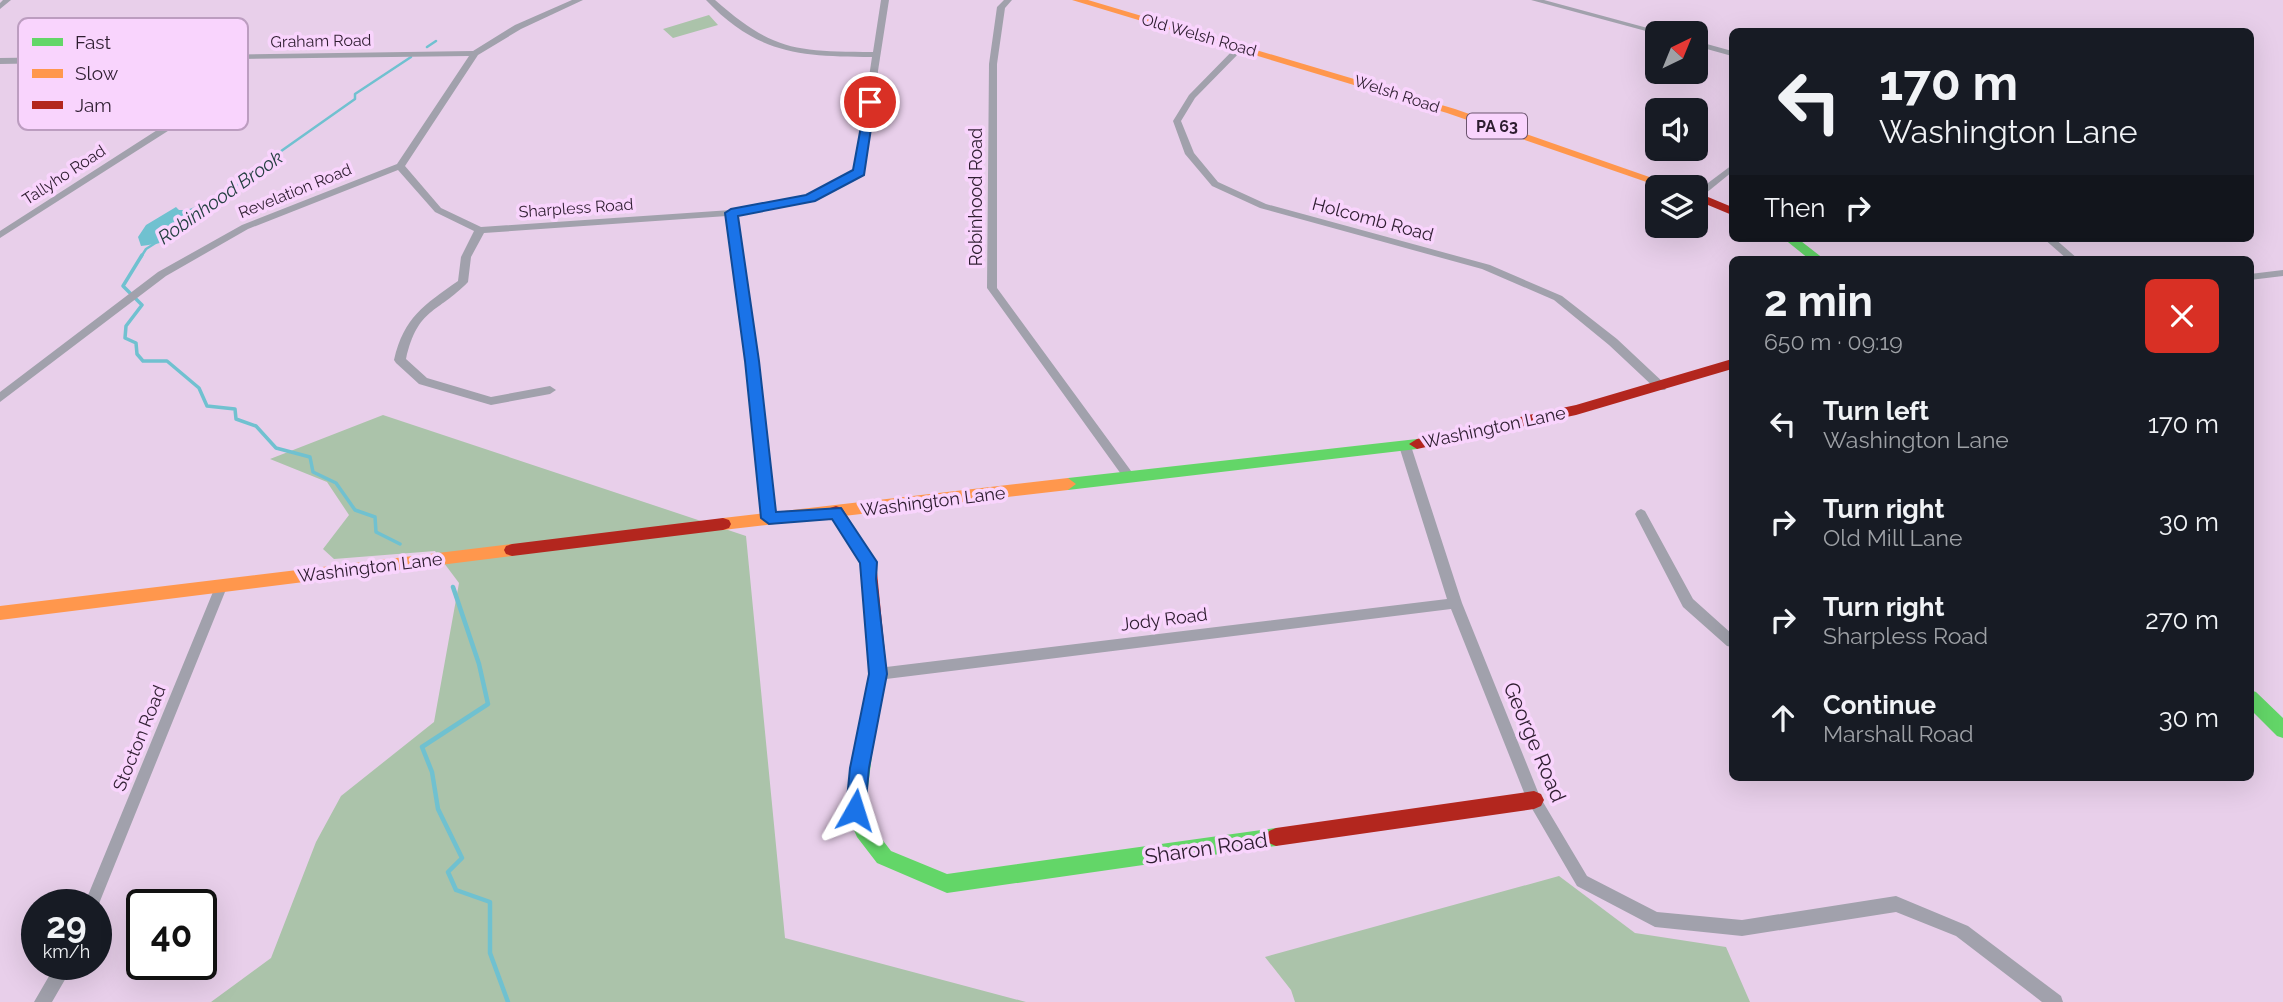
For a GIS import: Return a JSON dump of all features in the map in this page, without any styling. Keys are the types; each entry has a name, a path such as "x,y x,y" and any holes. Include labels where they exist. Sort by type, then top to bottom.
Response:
{"street":[{"path":"0,7 7,0"},
{"path":"400,166 475,53 518,27 579,0"},
{"path":"710,0 764,41 783,48 876,55 885,0"},
{"name":"Robinhood Road","path":"1008,0 1002,7 993,64 992,288 1130,478"},
{"name":"Old Welsh Road","path":"1077,0 1321,69"},
{"path":"1535,0 1645,29"},
{"name":"Holcomb Road","path":"1241,47 1192,97 1177,121 1190,153 1215,184 1263,206 1486,267 1558,298 1613,342 1661,387"},
{"path":"1708,47 1729,53"},
{"name":"Graham Road","path":"248,57 475,53"},
{"name":"Sharpless Road","path":"400,166 438,210 480,230 731,213 778,206 810,198 859,172 876,55"},
{"name":"Graham Road","path":"0,61 18,61"},
{"name":"Welsh Road","path":"1321,69 1645,177"},
{"name":"Tallyho Road","path":"0,235 163,130"},
{"name":"Revelation Road","path":"0,398 146,285 245,227 400,166"},
{"path":"1708,187 1729,170"},
{"path":"1708,201 1729,210"},
{"path":"731,213 752,361 769,518"},
{"path":"480,230 466,257 463,282 414,318 403,339 400,360 423,382 491,401 551,390"},
{"path":"1794,242 1813,256"},
{"path":"2053,242 2069,256"},
{"path":"2254,277 2283,273"},
{"name":"Washington Lane","path":"0,613 769,518 1405,446 1506,428 1661,387 1729,365"},
{"name":"George Road","path":"1405,446 1455,603 1534,800 1582,881 1655,919 1742,928 1896,904 1962,931 2055,1002"},
{"path":"836,512 868,562 878,674"},
{"path":"1641,514 1688,603 1729,639"},
{"name":"Stocton Road","path":"98,889 221,587"},
{"name":"Jody Road","path":"878,674 1455,603"},
{"name":"Sharon Road","path":"878,674 859,768 855,810 864,831 884,857 947,884 1534,800"},
{"path":"2254,701 2283,730"},
{"path":"42,1002 56,980"}],"green space":[{"path":"709,15 718,25 673,38 663,29"},
{"path":"383,415 746,536 785,938 1026,1002 211,1002 271,958 316,842 341,796 434,722 459,583 435,551 334,559 323,549 349,515 327,482 270,459"},
{"path":"1559,876 1635,933 1726,947 1750,1002 1295,1002 1291,990 1265,957"}],"water":[{"path":"207,202 209,208 195,225 180,236 141,246 138,237 146,225 176,207 179,210 187,210"}],"waterway":[{"name":"Robinhood Brook","path":"427,47 436,41"},
{"name":"Robinhood Brook","path":"208,209 267,161 355,99 355,94 411,57"},
{"name":"Robinhood Brook","path":"141,257 146,249 157,242"},
{"name":"Robinhood Brook","path":"142,255 123,286 142,305 126,326 125,338 136,343 137,354 143,361 167,361 199,388 207,406 235,409 236,419 256,426 276,448 310,457 313,472 336,483 355,510 375,517 376,532 400,544"},
{"name":"Robinhood Brook","path":"453,587 479,664 488,704 422,747 432,772 438,809 462,858 448,872 456,890 490,902 490,953 508,1002"}],"traffic: fast":[{"path":"1794,242 1813,256"},
{"path":"1068,484 1417,444"},
{"path":"2254,701 2283,730"},
{"path":"866,732 855,810 864,831 884,857 947,884 1276,837"}],"traffic: slow":[{"path":"1077,0 1451,111 1645,178"},
{"path":"723,524 1068,484"},
{"path":"0,613 512,550"}],"traffic: jam":[{"path":"1708,201 1729,210"},
{"path":"1417,444 1576,410 1729,365"},
{"path":"836,512 868,562 878,674 866,732"},
{"path":"512,550 723,524"},
{"path":"1276,837 1534,800"}],"route":[{"path":"855,810 859,768 878,674 868,562 836,512 769,518 752,361 731,213 810,198 859,172 870,102"}]}
